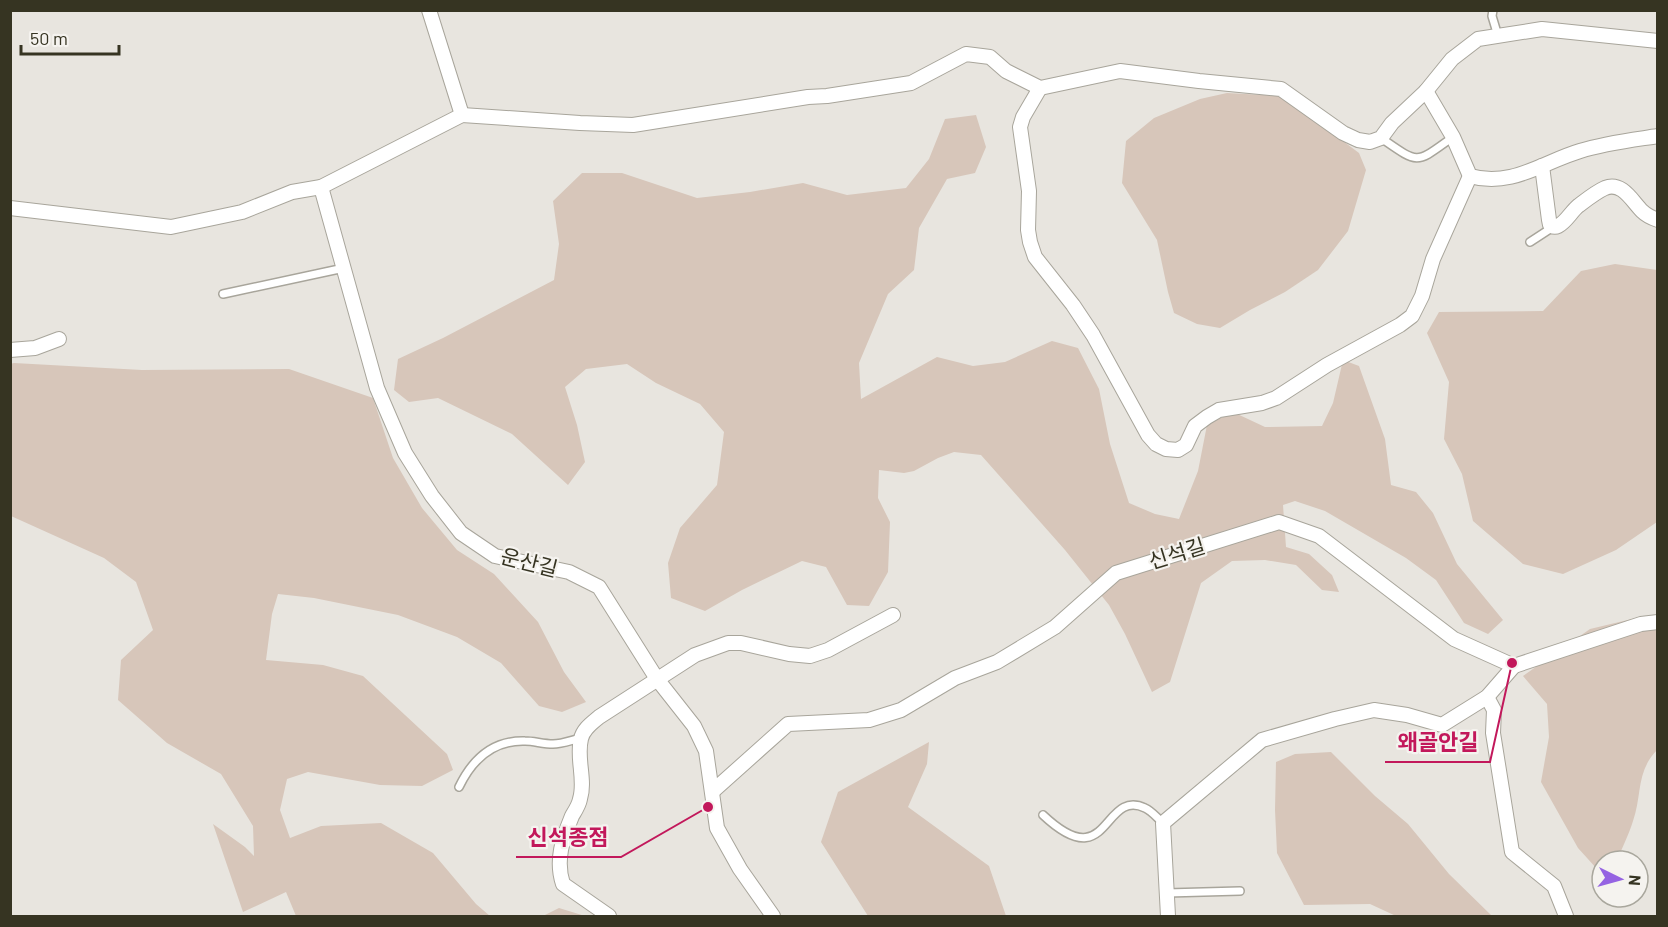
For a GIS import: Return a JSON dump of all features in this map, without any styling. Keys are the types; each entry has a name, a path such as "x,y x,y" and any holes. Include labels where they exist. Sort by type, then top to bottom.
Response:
{"street":[{"path":"429,10 462,115"},
{"path":"10,208 171,227 242,212 292,192 321,187 462,115 633,125 911,83 966,54 990,57 1006,72 1040,88 1120,71 1281,89 1343,134 1370,142 1381,138 1392,123 1426,91 1452,58 1478,39 1542,29 1658,40"},
{"path":"1040,88 1023,117 1020,127 1029,191 1028,230 1035,257 1073,304 1093,335 1148,435 1156,444 1166,449 1178,450 1186,445 1195,426 1219,410 1262,403 1276,398 1327,365 1400,325 1412,316 1422,296 1432,259 1470,176 1453,137 1426,91"},
{"path":"1470,176 1487,180 1503,178 1529,172 1579,151 1658,136"},
{"path":"1542,166 1549,220 1553,227 1562,224 1578,206 1605,188 1613,186 1622,189 1641,210 1658,220"},
{"name":"운산길","path":"321,187 378,388 405,453 432,496 461,533 495,556 569,572 599,587 657,679 694,726 706,751 717,828 740,869 773,916"},
{"path":"10,350 35,348 59,339"},
{"name":"신석길","path":"713,791 788,724 869,720 901,710 955,678 997,662 1055,627 1116,573 1279,522 1319,536 1454,639 1514,666"},
{"path":"609,916 563,884 560,875 559,861 564,836 580,801 582,791 581,738 586,728 598,717 695,655 728,643 741,642 789,654 810,656 828,650 893,615"},
{"path":"1168,916 1163,823 1262,740 1374,710 1407,715 1442,725 1487,697 1514,666 1641,624 1658,622"},
{"path":"1487,697 1494,710 1493,733 1512,852 1554,886 1566,916"}],"lane":[{"path":"1493,10 1492,16 1497,36"},
{"path":"1381,138 1415,159 1424,157 1453,137"},
{"path":"1530,242 1553,227"},
{"path":"223,294 344,268"},
{"path":"459,787 475,762 485,752 499,744 514,741 555,744 581,738"},
{"path":"1043,815 1064,832 1075,837 1087,838 1097,834 1121,808 1128,805 1147,809 1163,823"},
{"path":"1167,893 1240,891"}],"shaded area":[{"path":"1227,93 1283,96 1359,153 1366,170 1348,231 1318,270 1285,292 1220,328 1197,324 1174,313 1157,240 1122,183 1126,141 1154,118 1200,99"},
{"path":"976,115 986,147 975,173 947,179 919,228 914,270 888,294 859,363 861,399 937,357 973,366 1005,362 1052,341 1078,348 1099,389 1110,444 1129,503 1155,514 1179,519 1198,471 1207,425 1233,412 1265,427 1322,426 1333,403 1343,360 1359,366 1385,439 1391,485 1416,492 1433,513 1457,564 1503,620 1488,634 1464,623 1436,580 1406,558 1325,511 1295,501 1283,505 1286,547 1309,554 1332,575 1339,592 1322,590 1296,565 1265,560 1232,561 1201,583 1170,682 1152,692 1109,605 1065,550 981,455 954,452 914,471 904,473 879,470 878,498 890,522 888,572 869,606 847,605 826,567 802,561 705,611 671,598 668,563 680,528 717,485 724,432 700,404 656,383 627,364 586,369 565,387 577,425 585,462 568,485 512,434 438,398 409,402 394,390 398,359 554,280 559,244 553,201 582,173 622,173 697,198 803,183 847,195 906,188 929,159 945,119"},
{"path":"1615,264 1657,270 1657,522 1616,550 1563,574 1523,564 1473,521 1462,474 1444,439 1449,382 1427,333 1439,312 1543,311 1581,271"},
{"path":"10,364 142,370 289,369 373,398 393,458 422,508 457,550 494,574 538,622 564,672 586,702 562,712 539,706 501,663 457,637 398,615 314,598 278,594 272,614 266,660 323,665 363,676 447,754 453,770 422,786 380,785 308,772 287,779 280,810 290,838 321,826 381,823 433,853 476,904 490,916 296,916 286,892 243,912 213,824 254,856 253,826 221,774 167,743 118,700 121,660 153,630 136,582 104,558 11,516"},
{"path":"1636,618 1657,619 1657,750 1646,766 1636,812 1622,849 1590,849 1590,861 1578,848 1541,782 1549,737 1547,704 1523,676 1590,629"},
{"path":"929,742 927,764 908,807 989,866 1006,916 868,916 821,842 838,792"},
{"path":"1331,752 1375,796 1408,824 1449,874 1492,916 1396,916 1370,904 1304,905 1277,853 1276,762 1295,754"},
{"path":"559,908 585,916 543,916"}],"place":[{"name":"왜골안길","path":"1512,663"},
{"name":"신석종점","path":"708,807"}]}
